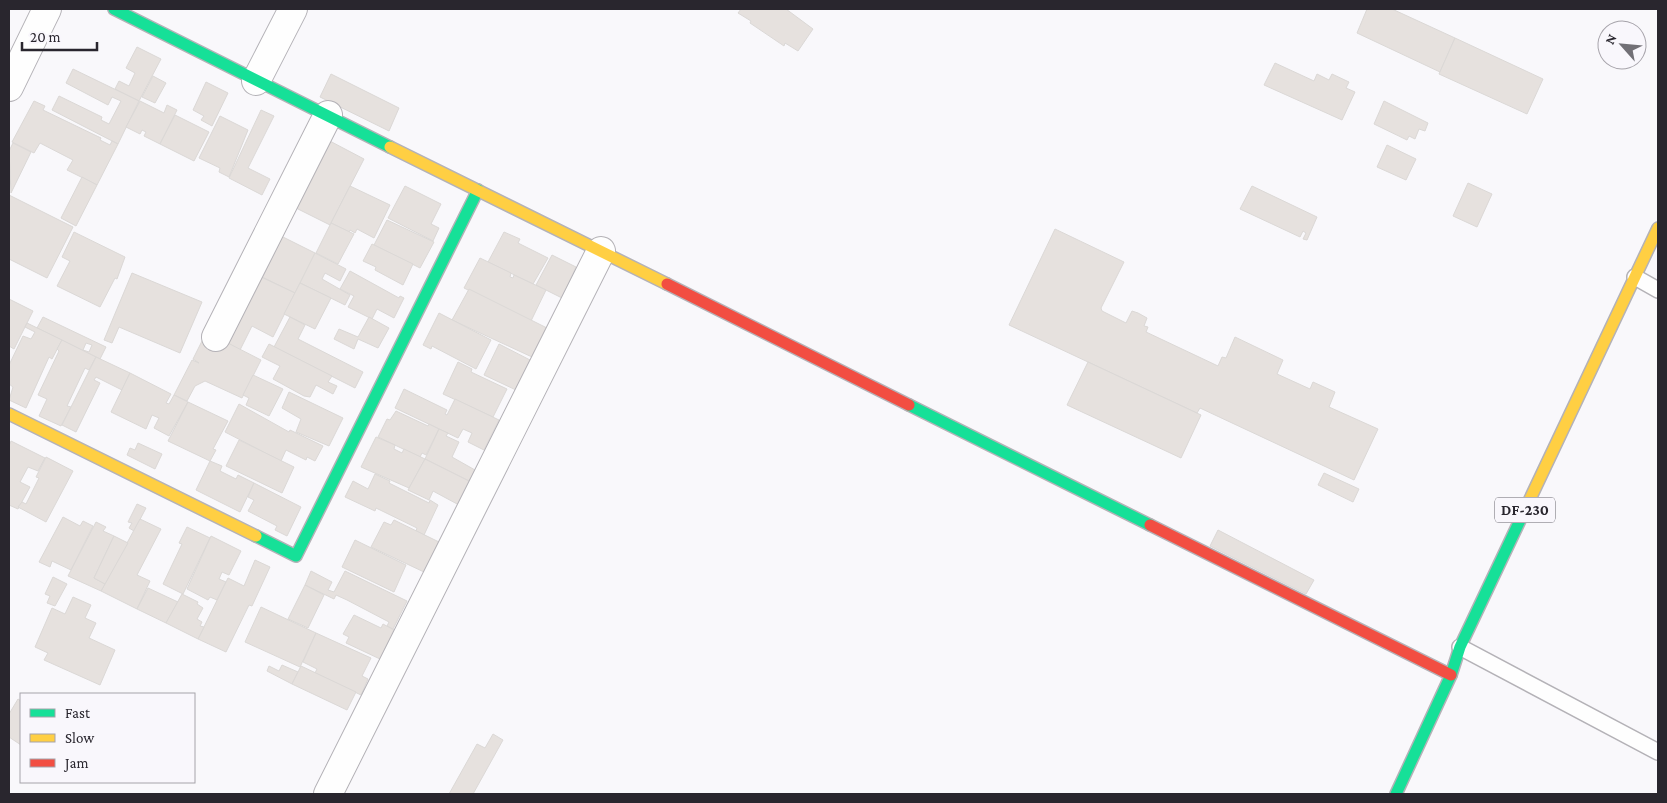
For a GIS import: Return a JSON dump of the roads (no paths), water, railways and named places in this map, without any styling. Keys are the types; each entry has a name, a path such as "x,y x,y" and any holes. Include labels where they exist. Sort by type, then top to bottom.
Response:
{"street":[{"path":"9,87 47,9"},
{"path":"114,9 1451,675"},
{"path":"256,81 293,9"},
{"path":"216,337 328,115"},
{"path":"9,414 296,556 478,190"},
{"name":"DF-230","path":"1396,794 1451,675 1460,647 1658,228"},
{"path":"328,794 601,251"}],"lane":[{"path":"1635,277 1658,290"},
{"path":"1460,647 1658,752"}]}
